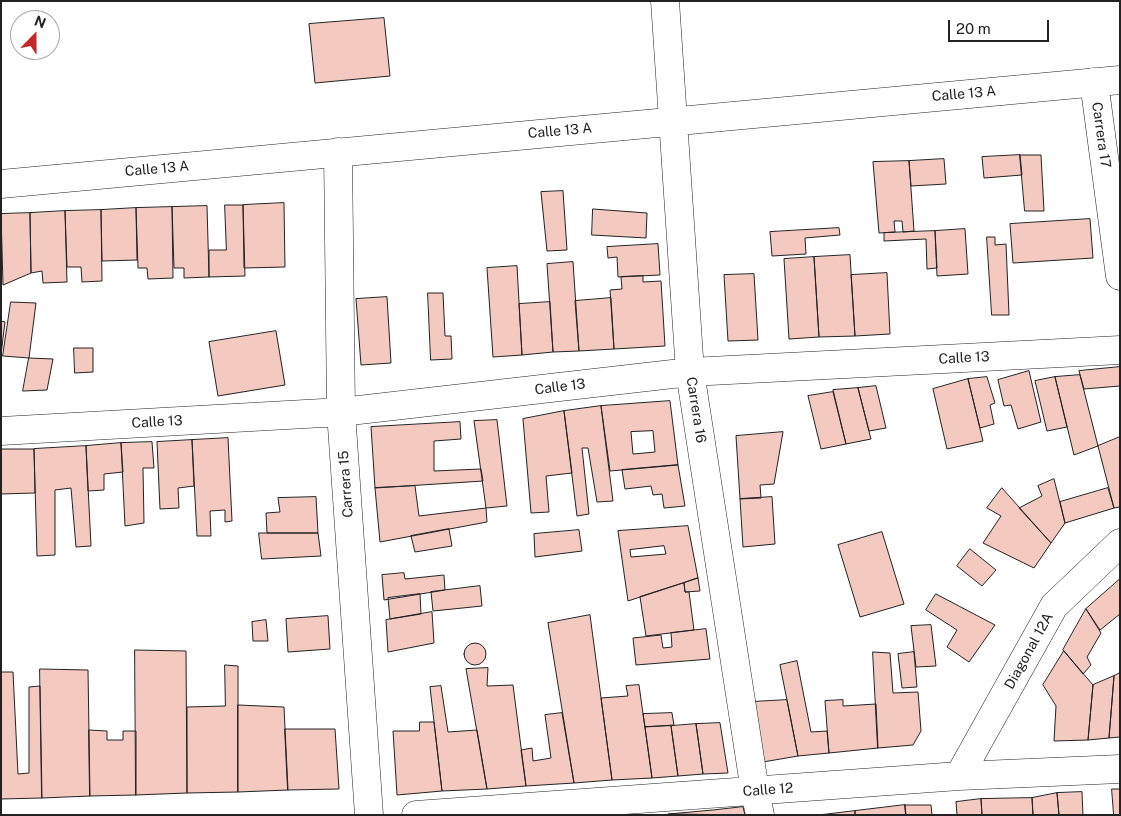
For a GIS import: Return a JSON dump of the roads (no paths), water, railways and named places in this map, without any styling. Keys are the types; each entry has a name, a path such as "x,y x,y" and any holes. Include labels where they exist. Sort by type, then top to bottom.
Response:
{"street":[{"name":"Carrera 16","path":"665,1 690,372 758,803"},
{"name":"Calle 13 A","path":"1,184 1107,81"},
{"name":"Carrera 17","path":"1107,81 1120,276"},
{"name":"Carrera 15","path":"338,152 341,412 369,815"},
{"name":"Calle 13","path":"1,431 341,412 690,372 1120,350"},
{"name":"Diagonal 12A","path":"959,776 1054,606 1120,543"},
{"name":"Calle 12","path":"416,815 758,803 959,776 1120,769"}]}
